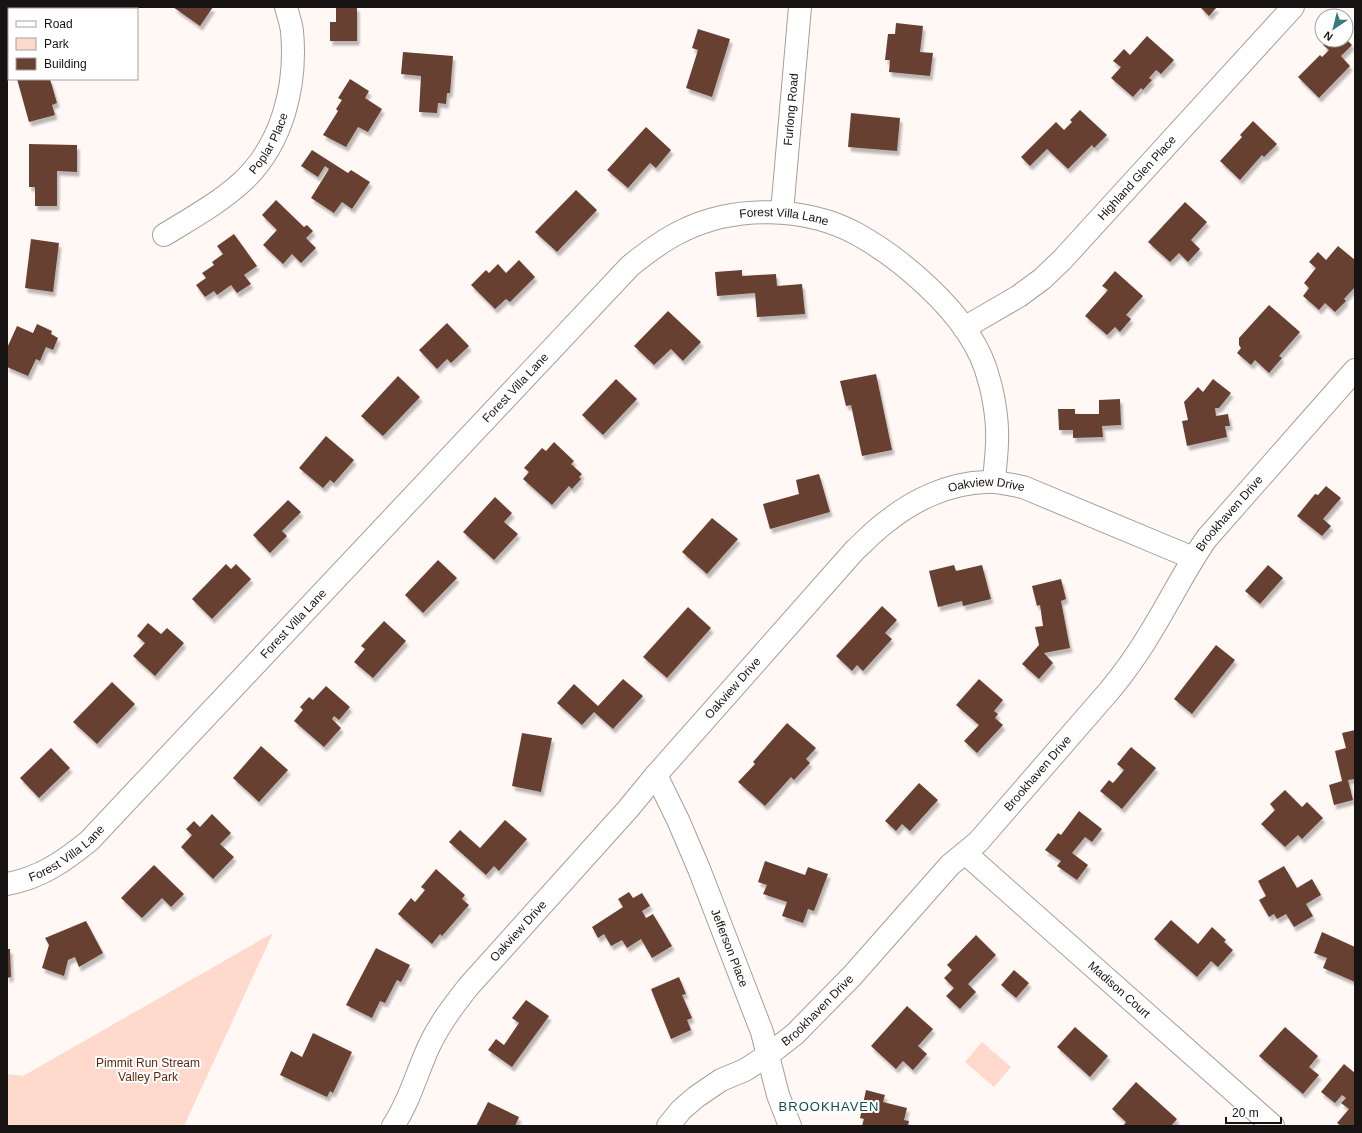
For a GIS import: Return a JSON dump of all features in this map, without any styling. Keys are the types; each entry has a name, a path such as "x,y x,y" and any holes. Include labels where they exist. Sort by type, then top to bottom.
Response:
{"street":[{"name":"Poplar Place","path":"164,235 214,204 242,182 256,167 271,144 283,118 291,86 293,62 292,29 286,7"},
{"name":"Furlong Road","path":"782,212 800,7"},
{"name":"Highland Glen Place","path":"964,328 1019,296 1042,279 1062,260 1293,7"},
{"name":"Forest Villa Lane","path":"7,884 42,873 65,860 89,841 630,266 654,246 682,230 712,219 739,213 782,212 795,214 826,221 855,233 884,251 914,274 943,301 964,328 979,353 989,379 997,430 994,482"},
{"name":"Brookhaven Drive","path":"668,1126 681,1110 696,1097 721,1080 745,1070 768,1055 795,1034 833,996 950,865 978,842 1110,690 1135,657 1150,634 1193,558 1207,538 1355,370"},
{"name":"Oakview Drive","path":"393,1126 401,1114 430,1043 444,1019 468,987 855,550 885,523 912,505 940,491 962,484 994,482 1023,487 1193,558"},
{"name":"Jefferson Place","path":"656,775 678,820 699,869 762,1032 778,1095 790,1126"},
{"name":"Madison Court","path":"965,853 1273,1126"}],"green space":[{"name":"Pimmit Run Stream Valley Park","path":"273,933 184,1126 7,1126 7,1074 23,1076"},
{"path":"982,1042 1011,1067 994,1087 965,1062"}],"building":[{"path":"7,7 25,7 8,8 7,41"},
{"path":"173,7 213,7 200,26"},
{"path":"336,7 357,7 357,41 330,41 330,22 336,22"},
{"path":"1200,7 1217,7 1209,16"},
{"path":"896,23 923,26 920,52 933,53 930,76 889,72 890,60 885,60 888,34 895,34"},
{"path":"698,29 730,39 712,97 686,88 698,50 692,48"},
{"path":"1147,36 1174,60 1161,74 1156,70 1149,78 1152,80 1143,90 1141,88 1133,97 1111,78 1121,67 1113,61 1124,49 1130,55"},
{"path":"1327,48 1349,48 1341,56 1350,66 1319,98 1298,77 1320,55 1322,57 1329,50"},
{"path":"403,52 453,56 450,93 447,93 446,104 438,103 437,113 419,112 421,76 401,74"},
{"path":"350,79 369,91 365,98 382,109 368,132 358,127 346,147 323,135 338,111 336,109 342,100 338,98"},
{"path":"17,80 50,80 57,103 52,105 55,115 29,122"},
{"path":"1080,110 1107,135 1094,148 1092,145 1068,169 1047,149 1030,166 1021,157 1056,122 1064,130 1072,122 1070,120"},
{"path":"851,113 900,118 897,151 848,147"},
{"path":"1253,121 1277,144 1264,157 1262,155 1240,180 1220,161 1242,137 1240,135"},
{"path":"646,127 671,150 656,168 650,163 628,188 607,170"},
{"path":"29,144 77,145 77,172 57,171 57,206 35,206 35,187 29,187"},
{"path":"312,150 348,173 351,170 370,182 352,209 342,202 334,213 311,198 329,169 325,166 318,177 301,166"},
{"path":"576,190 597,210 557,252 535,232"},
{"path":"276,200 304,227 307,225 313,231 306,238 316,248 301,263 292,254 283,264 263,245 277,230 262,215"},
{"path":"1185,202 1207,222 1191,240 1200,249 1188,262 1179,253 1170,262 1148,242"},
{"path":"234,234 257,266 244,275 251,284 237,293 231,285 217,295 214,291 205,297 196,285 206,278 202,273 214,265 212,262 223,254 217,246"},
{"path":"31,239 59,243 53,292 25,288"},
{"path":"1338,246 1355,260 1355,287 1344,299 1346,301 1335,312 1325,303 1319,310 1303,296 1309,288 1304,283 1316,268 1309,262 1318,252 1326,260"},
{"path":"519,260 535,277 510,302 506,299 495,309 471,285 486,270 489,273 498,264 506,273"},
{"path":"742,270 742,276 776,274 777,286 802,284 805,314 757,317 755,293 717,296 715,272"},
{"path":"1115,271 1143,296 1126,315 1131,319 1120,332 1115,327 1107,335 1085,316 1108,290 1102,286"},
{"path":"1269,305 1300,332 1279,356 1282,358 1269,373 1255,360 1251,365 1237,353 1241,348 1239,345 1239,338"},
{"path":"668,311 701,342 683,361 671,349 654,365 634,346"},
{"path":"447,323 469,346 451,363 447,359 437,369 419,350"},
{"path":"37,324 52,331 51,334 58,338 53,350 46,347 40,361 36,359 28,376 7,367 7,348 17,326 33,333"},
{"path":"876,374 892,450 862,456 851,405 846,406 840,381"},
{"path":"398,376 420,397 383,436 361,416"},
{"path":"616,379 637,399 603,435 582,415"},
{"path":"1213,379 1231,393 1219,408 1215,408 1216,416 1228,414 1230,426 1225,426 1227,437 1187,446 1182,421 1188,420 1184,402 1198,387 1203,392"},
{"path":"1120,399 1121,425 1102,426 1103,437 1073,438 1073,430 1059,430 1058,409 1075,409 1075,414 1099,414 1099,400"},
{"path":"326,436 354,460 334,483 330,480 323,488 299,468"},
{"path":"554,442 574,461 571,464 582,474 579,477 581,479 572,489 569,486 552,505 523,479 529,472 524,468 542,448 546,451"},
{"path":"819,474 830,512 770,529 763,504 799,494 796,480"},
{"path":"1326,486 1341,498 1323,519 1331,526 1322,536 1297,516 1315,494 1318,495"},
{"path":"495,497 512,513 504,522 518,534 494,560 463,532"},
{"path":"288,500 301,512 282,531 287,536 270,553 253,535"},
{"path":"712,518 738,539 707,574 682,552"},
{"path":"438,560 457,578 423,613 405,595"},
{"path":"226,564 231,569 236,564 251,579 212,619 192,599"},
{"path":"954,565 956,571 982,565 991,599 963,606 962,601 938,607 929,571"},
{"path":"1268,565 1283,578 1260,604 1245,591"},
{"path":"1061,579 1066,599 1061,601 1070,648 1044,653 1053,663 1039,679 1022,664 1039,645 1035,627 1043,626 1040,605 1037,606 1032,586"},
{"path":"882,606 897,620 885,633 892,639 863,671 857,665 852,671 836,656"},
{"path":"688,607 711,628 667,678 643,657"},
{"path":"384,621 406,641 373,678 354,662 365,649 361,646"},
{"path":"148,623 161,634 167,628 184,643 155,676 133,656 145,643 137,636"},
{"path":"1216,645 1235,660 1192,714 1174,699"},
{"path":"623,679 643,696 613,729 594,712 582,725 557,703 574,684 598,706"},
{"path":"979,679 1003,700 994,711 998,714 995,718 1003,725 977,753 964,741 979,725 956,705"},
{"path":"112,682 135,704 97,744 73,722"},
{"path":"326,686 350,707 339,720 334,716 332,719 341,728 324,747 294,721 303,710 300,707 309,697 313,700"},
{"path":"787,723 816,748 806,759 810,763 794,780 791,777 765,806 738,782 755,764 753,762"},
{"path":"1355,730 1355,779 1348,780 1353,800 1334,805 1329,785 1342,781 1335,751 1346,748 1342,733"},
{"path":"522,733 552,738 541,792 512,786"},
{"path":"261,746 288,770 259,802 233,778"},
{"path":"1131,747 1156,768 1122,809 1100,791 1109,780 1113,783 1124,770 1117,764"},
{"path":"51,748 70,768 39,798 20,778"},
{"path":"919,783 938,800 910,831 902,824 896,831 885,821"},
{"path":"1285,790 1302,807 1307,802 1323,818 1302,839 1298,835 1285,847 1261,824 1275,810 1270,804"},
{"path":"1079,811 1102,829 1092,842 1085,837 1072,853 1088,865 1077,880 1057,866 1061,861 1045,850 1058,833 1061,835"},
{"path":"212,814 231,833 220,844 234,857 213,879 181,847 192,835 186,829 194,821 200,827"},
{"path":"505,820 527,839 499,871 494,866 486,875 449,842 460,830 480,848"},
{"path":"765,861 805,875 808,867 828,874 814,911 808,909 803,923 782,916 787,902 763,894 767,885 758,882"},
{"path":"154,865 184,894 171,907 162,898 142,918 121,898"},
{"path":"1284,866 1297,888 1312,879 1321,895 1306,904 1313,916 1294,927 1286,914 1277,919 1274,914 1269,917 1259,900 1266,896 1258,881"},
{"path":"436,869 465,895 462,899 469,905 442,936 440,934 432,944 398,914 411,898 415,902 425,890 421,887"},
{"path":"629,892 633,898 642,893 650,906 642,911 646,918 653,914 672,946 652,958 641,939 627,948 622,940 611,946 604,934 598,938 592,927 623,907 618,899"},
{"path":"1171,920 1198,944 1212,927 1226,940 1224,942 1233,950 1218,967 1211,961 1197,977 1154,939"},
{"path":"86,921 103,953 79,967 75,957 68,960 64,976 42,968 49,945 45,938"},
{"path":"1322,932 1355,947 1355,982 1323,968 1327,958 1314,953"},
{"path":"976,935 996,955 968,984 976,992 960,1009 946,996 954,988 944,978 952,970 947,965"},
{"path":"376,948 410,965 401,982 397,980 385,1003 380,1001 372,1018 346,1005"},
{"path":"7,949 10,949 11,977 7,978"},
{"path":"1014,970 1029,983 1016,998 1001,985"},
{"path":"679,977 686,994 682,995 692,1018 687,1020 691,1030 671,1039 651,989"},
{"path":"526,1000 549,1016 512,1067 488,1050 496,1039 504,1045 519,1023 512,1018"},
{"path":"907,1006 933,1029 918,1046 927,1054 913,1070 903,1061 896,1069 871,1046"},
{"path":"1075,1027 1108,1056 1090,1077 1057,1047"},
{"path":"1285,1027 1318,1056 1309,1067 1319,1075 1303,1094 1259,1056"},
{"path":"313,1033 352,1052 333,1093 330,1091 327,1097 280,1075 291,1051 302,1057"},
{"path":"1344,1064 1355,1073 1355,1126 1341,1126 1337,1123 1349,1109 1341,1103 1346,1098 1342,1095 1335,1103 1321,1092"},
{"path":"1136,1082 1177,1119 1171,1126 1123,1126 1126,1122 1112,1109"},
{"path":"866,1090 885,1095 883,1102 907,1108 904,1120 909,1121 908,1126 862,1126 864,1119 860,1118"},
{"path":"488,1102 519,1117 515,1126 476,1126"}],"district":[{"name":"BROOKHAVEN","path":"829,1106"}]}
